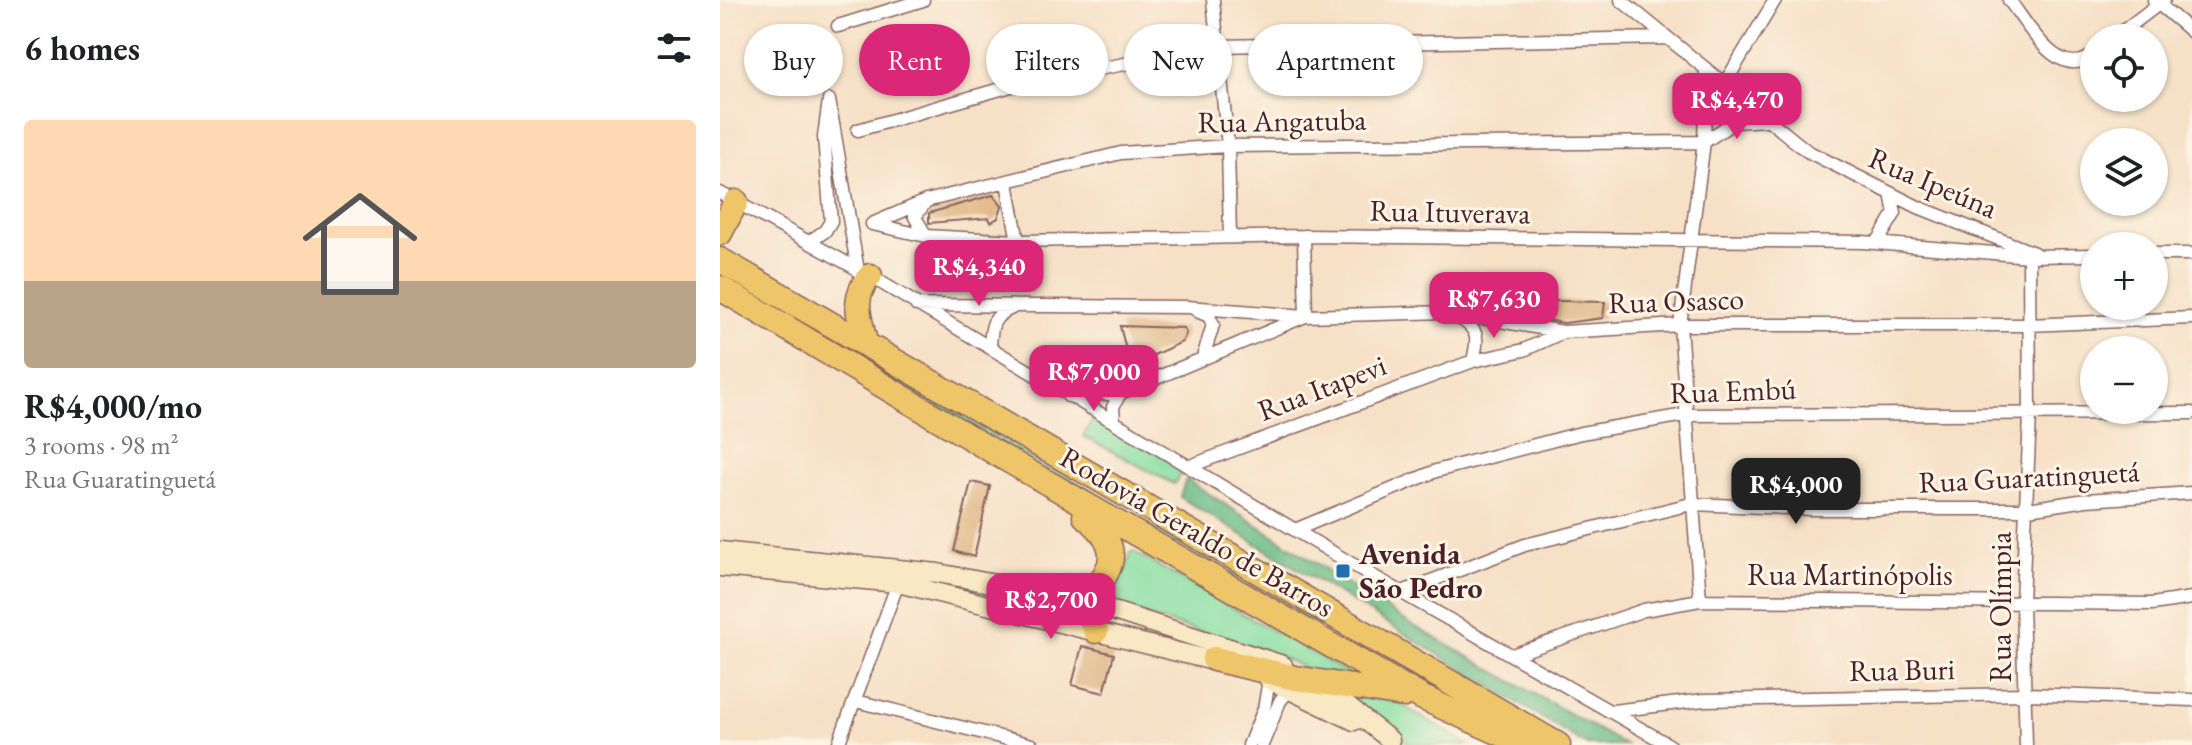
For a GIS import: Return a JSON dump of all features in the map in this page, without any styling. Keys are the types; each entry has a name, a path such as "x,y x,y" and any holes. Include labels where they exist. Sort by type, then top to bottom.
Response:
{"highway":[{"path":"720,233 728,198"},
{"name":"Rodovia Geraldo de Barros","path":"720,260 1558,745"},
{"path":"864,274 856,304 865,342"},
{"name":"Rodovia Geraldo de Barros","path":"720,288 999,455 1421,697 1526,745"},
{"path":"999,455 1024,479 1081,513 1109,540 1112,554 1104,580 1082,601 1096,631"},
{"path":"1214,659 1315,681 1421,697"}],"street":[{"path":"843,24 923,0"},
{"path":"1213,0 1215,24"},
{"name":"Rua Ipeúna","path":"1621,0 1807,151 1891,194 2036,256"},
{"path":"1725,83 1775,0"},
{"path":"2009,0 2056,57 2068,64 2080,64"},
{"path":"2132,24 2159,2 2192,32"},
{"path":"1232,46 1667,38"},
{"path":"858,130 1011,86 1124,64"},
{"path":"1700,600 1680,325 1704,142 1706,70"},
{"path":"1222,96 1228,146 1230,237"},
{"path":"809,242 825,231 831,221 824,137 829,100 851,236 864,274"},
{"path":"1704,142 1734,122 1766,120"},
{"name":"Rua Angatuba","path":"872,224 926,201 1121,153 1228,146 1704,142"},
{"path":"1007,183 1018,241"},
{"path":"1877,243 1895,213 1891,194"},
{"path":"728,198 990,347 1066,396 1669,745"},
{"path":"926,201 915,217 926,236"},
{"name":"Rua Ituverava","path":"872,224 926,236 1018,241 1304,236 1877,243 2036,256 2080,255"},
{"path":"825,231 851,236"},
{"path":"1066,396 1120,393 1306,316 1304,236"},
{"path":"2168,254 2192,254"},
{"name":"Rua Olímpia","path":"2026,745 2027,694 2022,602 2028,509 2028,325 2036,256"},
{"name":"Rua Osasco","path":"916,305 1187,307 1306,316 1448,312 1563,332 1680,325 2028,325 2192,318"},
{"path":"990,347 997,314 1019,305"},
{"path":"1187,307 1209,316 1213,325 1203,357"},
{"path":"1448,312 1473,326 1478,337 1473,361"},
{"name":"Rua Itapevi","path":"1190,466 1473,361 1524,350 1563,332"},
{"path":"1114,422 1113,407 1120,393"},
{"name":"Rua Embú","path":"1295,530 1436,471 1581,433 1685,415 2192,413"},
{"name":"Rua Guaratinguetá","path":"1402,592 1525,545 1691,504 1812,509 2028,509 2086,500 2192,493"},
{"path":"720,551 938,573 1082,601 1287,666 1315,681 1394,742"},
{"path":"720,567 898,583 1214,659 1290,689 1394,742"},
{"path":"838,745 898,583"},
{"name":"Rua Martinópolis","path":"1515,654 1644,610 1700,600 2152,604 2192,598"},
{"path":"1249,745 1264,709 1269,680"},
{"path":"1262,745 1280,701 1290,689"},
{"name":"Rua Buri","path":"1613,711 1704,700 2027,694 2192,700"},
{"path":"856,701 1032,745"}],"green space":[{"path":"720,273 1526,745 720,281"},
{"path":"1095,417 1184,468 1174,484 1083,436"},
{"path":"1186,479 1409,623 1625,745 1587,745 1180,497"},
{"path":"1132,551 1353,676 1317,673 1269,652 1105,604 1118,589"},
{"path":"1349,695 1396,702 1469,745 1412,745 1367,717"}],"building":[{"path":"993,195 1002,206 998,218 991,222 989,218 929,223 929,213"},
{"path":"1514,300 1605,302 1603,318 1564,323 1515,315"},
{"path":"1120,326 1184,328 1186,334 1182,342 1130,366"},
{"path":"971,482 990,486 974,557 954,551"},
{"path":"1082,646 1114,654 1104,693 1072,685"}],"place":[{"name":"Avenida São Pedro","path":"1343,571"}]}
